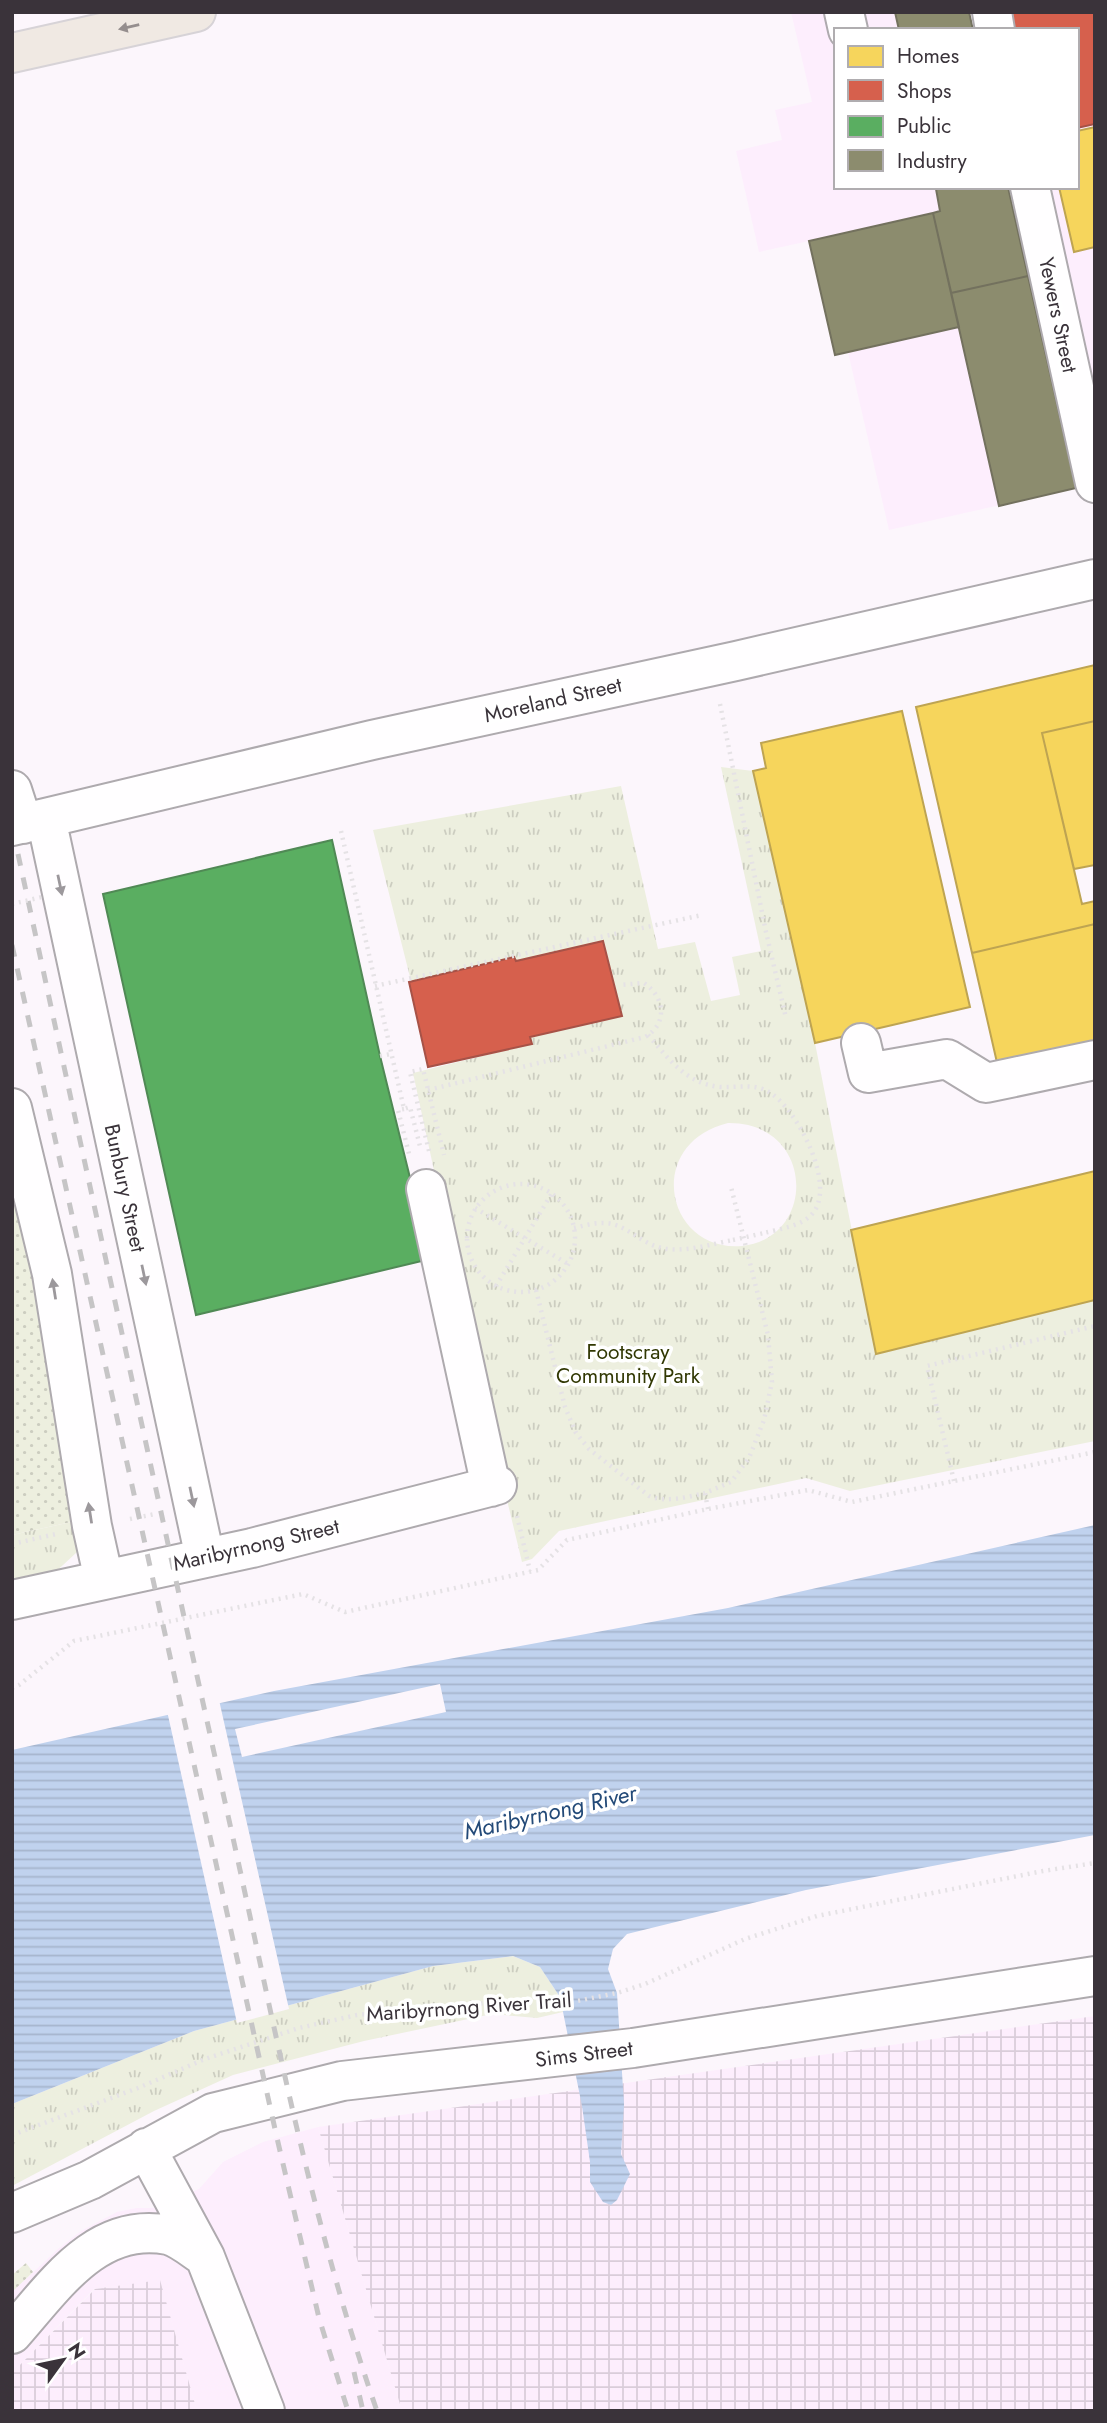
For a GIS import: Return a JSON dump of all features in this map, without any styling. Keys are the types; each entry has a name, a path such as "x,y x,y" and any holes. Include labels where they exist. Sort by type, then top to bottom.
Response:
{"main road":[{"path":"12,53 196,12"}],"street":[{"name":"Yewers Street","path":"1030,189 1095,483"},
{"name":"Moreland Street","path":"23,815 712,666 1095,579"},
{"name":"Bunbury Street","path":"23,815 205,1558"},
{"path":"861,1043 868,1073 947,1059 986,1083 1095,1060"},
{"path":"13,1113 51,1274 92,1526 104,1580"},
{"name":"Maribyrnong Street","path":"12,1600 205,1558 494,1486 427,1170"},
{"name":"Sims Street","path":"12,2213 90,2180 214,2113 342,2081 634,2048 1095,1976"},
{"path":"146,2148 205,2257 265,2411"},
{"name":"Sims Street","path":"12,2242 90,2180"},
{"path":"12,2334 72,2266 110,2241 129,2234 170,2235 205,2257"}],"path":[{"path":"712,666 786,1018"},
{"path":"341,831 404,1109"},
{"path":"12,904 42,897"},
{"path":"376,986 702,915"},
{"path":"428,1090 648,1035 661,1021 661,1007 655,993 650,987 639,982 619,985"},
{"path":"574,1228 593,1223 611,1223 640,1240 670,1249 692,1248 764,1233 805,1220 818,1205 820,1196 816,1167 793,1115 770,1093 757,1086 722,1087 692,1079 681,1073 648,1035"},
{"path":"380,1056 391,1055"},
{"path":"423,1069 428,1090 448,1170 423,1176 427,1170 410,1072 423,1069"},
{"path":"408,1149 398,1110 410,1107 427,1170"},
{"path":"512,1184 537,1186 552,1194 569,1212 574,1228 573,1253 555,1281 536,1290 514,1292 496,1286 477,1272 469,1256 467,1230 475,1208 488,1194 512,1184"},
{"path":"536,1290 569,1420 582,1442 613,1469 655,1499 705,1493 731,1482 749,1458 764,1420 772,1382 768,1335 731,1187"},
{"path":"496,1286 552,1194"},
{"path":"475,1208 568,1264"},
{"path":"954,1481 927,1366 1095,1326"},
{"path":"12,1688 74,1641 303,1594 345,1612 538,1570 567,1540 708,1509 808,1490 852,1502 1095,1452"},
{"path":"705,1493 708,1509"},
{"path":"12,1544 194,1507"},
{"name":"Maribyrnong River Trail","path":"12,2135 138,2088 205,2059 299,2028 357,2014 499,2002 562,2004 617,1993 645,1984 745,1939 817,1916 1095,1863"}],"shaded area":[{"path":"791,12 969,12 973,28 834,28 834,189 1008,189 1076,488 889,530 848,352 835,355 809,241 759,252 736,151 782,140 775,110 812,102"},
{"path":"1095,12 1095,395 1050,189 1079,189 1079,28"},
{"path":"1095,2016 1095,2411 402,2411 318,2127"},
{"path":"318,2127 402,2411 197,2411 160,2281 94,2289 12,2373 12,2292 58,2249 81,2231 117,2212 156,2208 199,2189 223,2162 263,2142"},
{"path":"160,2280 197,2411 12,2411 12,2373 95,2289"}],"green space":[{"name":"Footscray Community Park","path":"721,767 753,771 815,1043 876,1353 1095,1300 1095,1441 850,1491 806,1478 559,1531 532,1559 522,1562 489,1426 413,1073 531,1044 530,1037 622,1016 603,941 411,981 373,830 621,786 658,949 695,942 711,1001 740,995 732,957 761,951","holes":["728,1123 757,1128 778,1141 791,1159 796,1181 794,1203 784,1223 767,1238 742,1246 716,1244 696,1233 682,1216 675,1195 675,1173 684,1152 701,1135"]},
{"path":"12,1187 85,1519 12,1535"},
{"path":"85,1519 90,1540 49,1578 12,1586 12,1535"},
{"path":"513,1956 540,1967 560,1997 563,2012 537,2018 492,2014 364,2041 233,2075 154,2111 12,2186 12,2104 194,2031 433,1966"},
{"path":"26,2263 33,2272 12,2292 12,2275"}],"water":[{"name":"Maribyrnong River","path":"1095,1525 1095,1835 806,1890 627,1934 613,1949 608,1969 617,1993 624,2104 621,2154 630,2174 617,2200 611,2205 603,2202 590,2182 582,2106 560,1997 540,1967 513,1956 433,1966 194,2031 12,2104 12,1750 274,1691 728,1608"}],"pier":[{"path":"440,1684 446,1712 242,1757 235,1729"},
{"path":"219,1700 289,2009 237,2023 167,1711"}],"building: Homes":[{"path":"1095,127 1095,247 1074,252 1059,189 1079,189 1079,131"},
{"path":"1095,665 1095,721 1042,733 1082,904 1095,901 1095,924 972,953 916,707"},
{"path":"902,711 970,1007 815,1043 753,771 766,768 761,743"},
{"path":"1095,721 1095,865 1074,869 1042,733"},
{"path":"1095,924 1095,1045 998,1067 972,953"},
{"path":"1095,1171 1095,1300 876,1354 851,1230"}],"building: Shops":[{"path":"1011,12 1095,12 1095,124 1079,128 1079,28 1015,28"},
{"path":"603,941 622,1016 530,1037 532,1044 428,1067 409,982 514,957 516,961"}],"building: Public":[{"path":"332,840 380,1056 430,1259 196,1315 103,894"}],"building: Industry":[{"path":"895,12 969,12 973,28 899,28"},
{"path":"936,189 1008,189 1028,276 951,293 933,213 940,211"},
{"path":"933,213 959,327 835,355 809,241"},
{"path":"1028,276 1076,488 999,506 951,293"}],"railway":[{"path":"18,854 293,2113 331,2263 377,2411"},
{"path":"12,945 277,2138 319,2318 348,2411"},
{"path":"354,2372 363,2411"}]}
